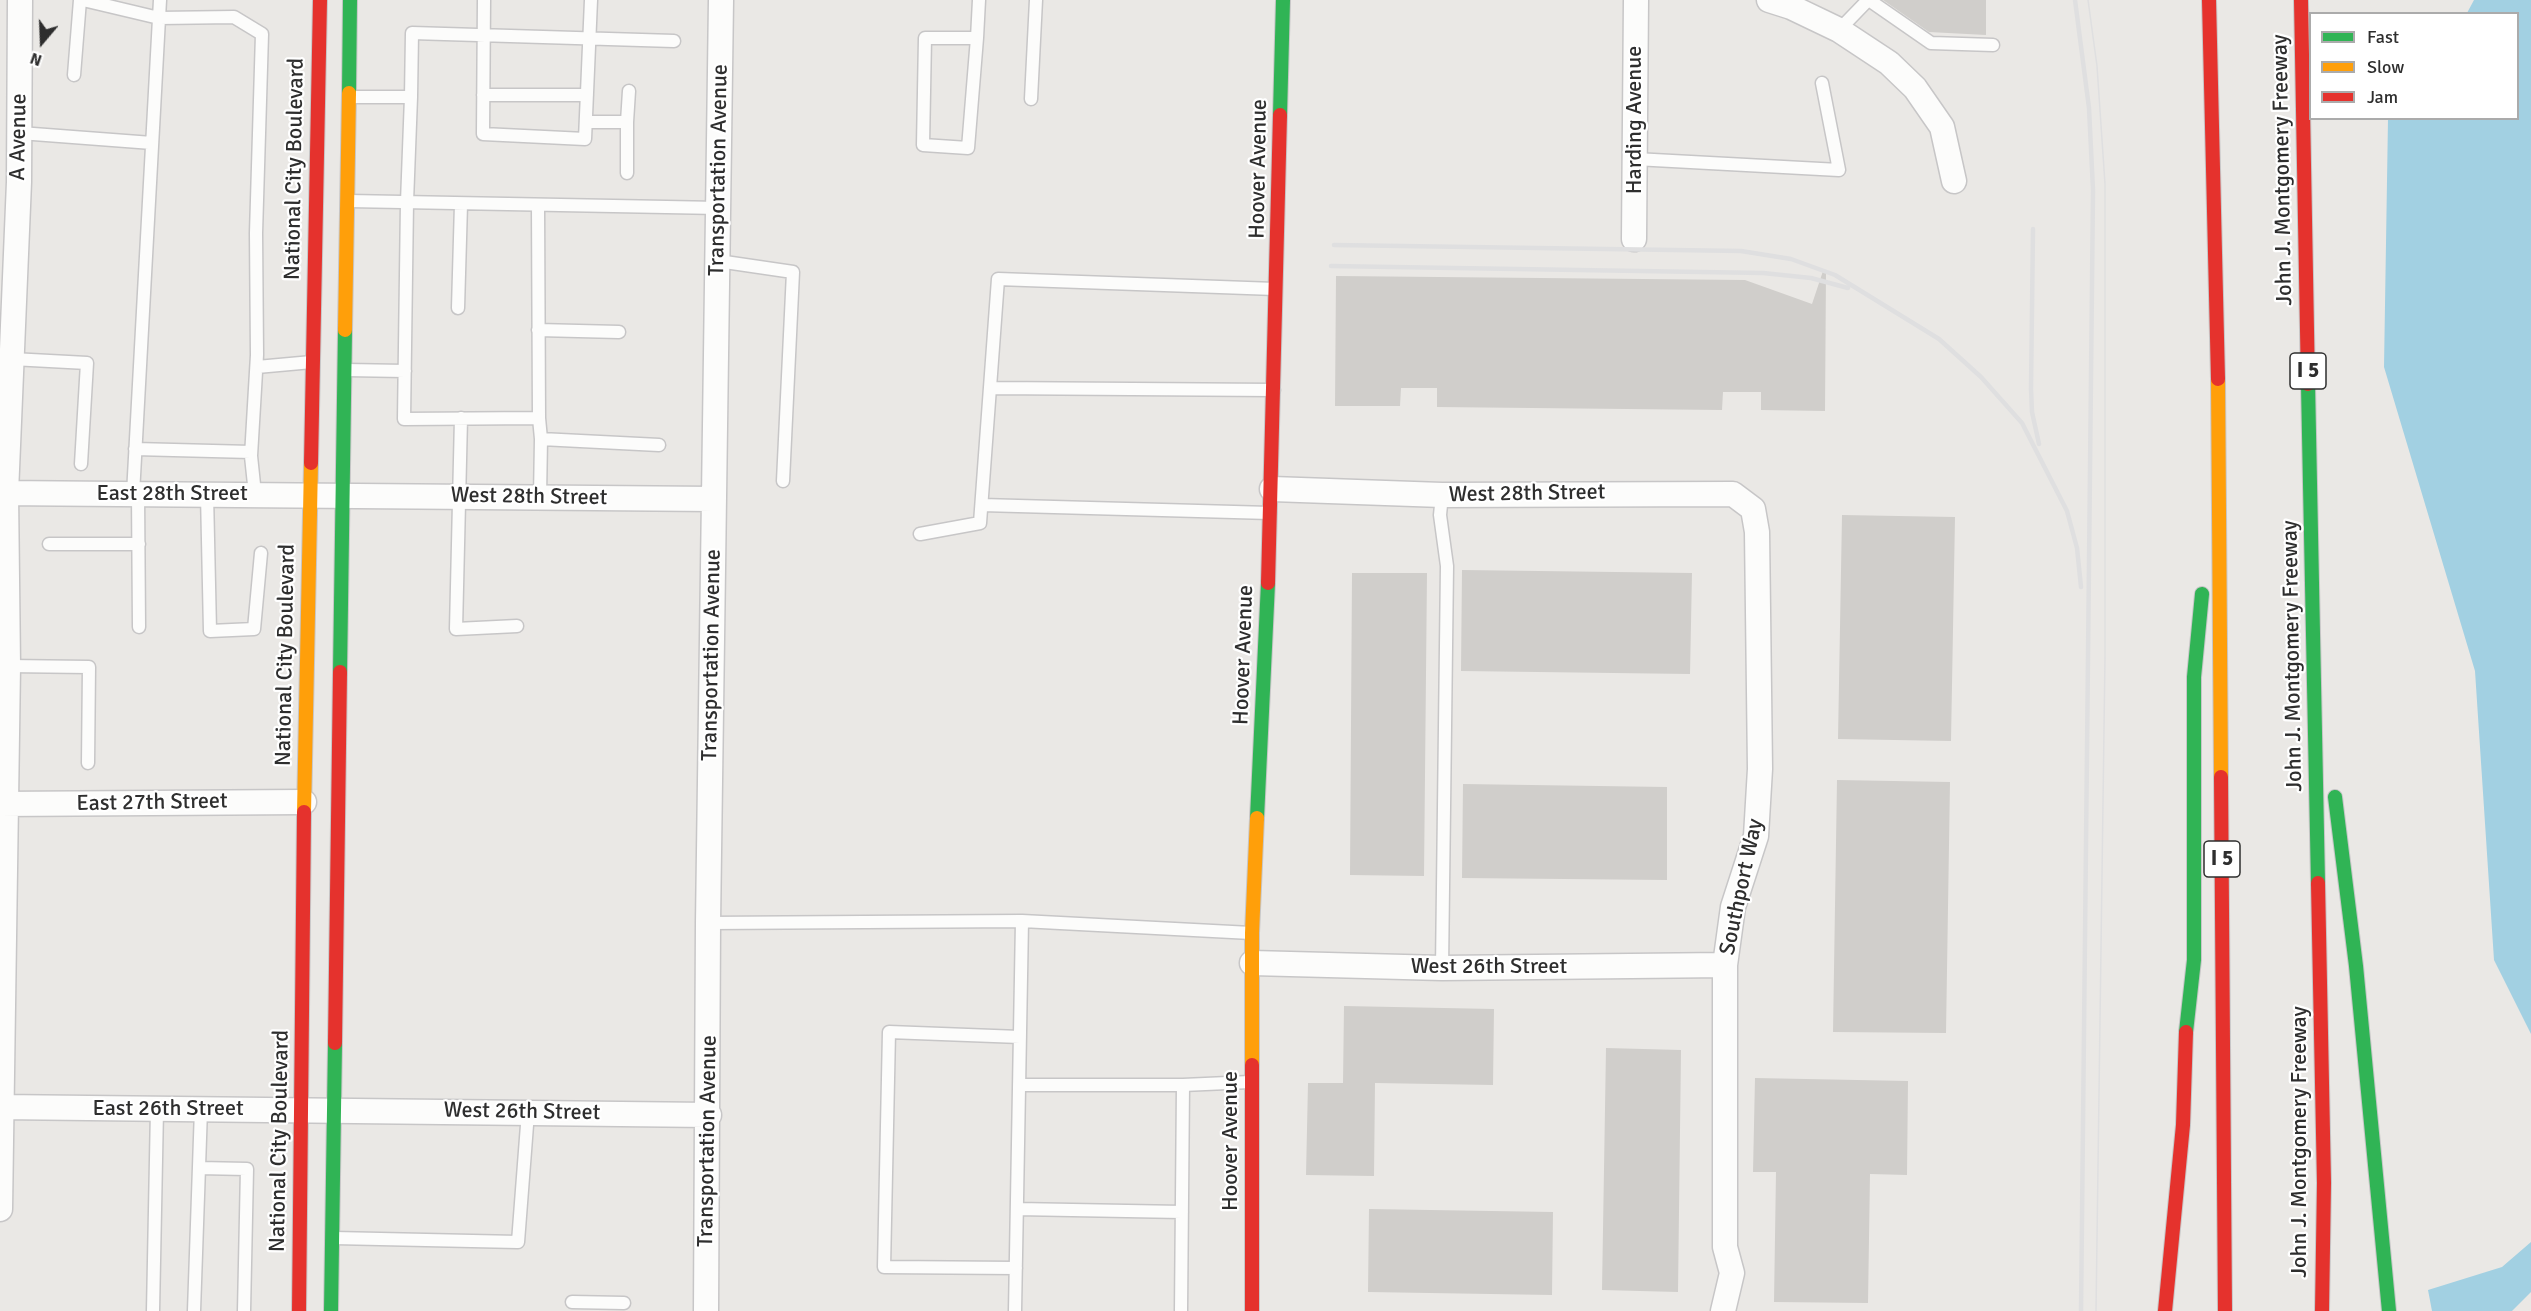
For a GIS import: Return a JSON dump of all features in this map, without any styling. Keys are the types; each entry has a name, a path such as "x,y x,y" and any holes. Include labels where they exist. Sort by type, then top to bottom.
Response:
{"main road":[{"name":"National City Boulevard","path":"299,1311 304,802 320,0"},
{"path":"332,1311 350,0"},
{"name":"Hoover Avenue","path":"1252,1311 1252,933 1272,501 1283,0"},
{"name":"I 5","path":"2209,0 2219,407 2225,1311"},
{"name":"John J. Montgomery Freeway","path":"2301,0 2324,1183 2322,1311"},
{"path":"2205,560 2219,407"},
{"path":"2165,1311 2183,1125 2186,1027 2194,960 2194,677 2203,583"},
{"path":"2314,619 2329,746"},
{"path":"2333,781 2356,966 2389,1311"}],"street":[{"name":"A Avenue","path":"0,1209 2,804 8,666 3,494 12,359 20,134 21,0"},
{"name":"Transportation Avenue","path":"706,1311 709,1115 708,923 721,0"},
{"name":"Harding Avenue","path":"1634,239 1636,0"},
{"path":"1769,0 1791,7 1839,30 1888,63 1915,88 1942,127 1954,181"},
{"name":"East 28th Street","path":"3,494 344,495"},
{"name":"West 28th Street","path":"1272,501 1442,495 1733,494 1753,509 1757,532"},
{"name":"West 28th Street","path":"344,495 714,499"},
{"name":"Southport Way","path":"1723,1311 1732,1273 1725,1247 1725,966 1733,908 1756,836 1761,769 1757,532"},
{"name":"East 27th Street","path":"2,804 304,802"},
{"name":"West 26th Street","path":"1252,963 1442,968 1725,966"},
{"name":"East 26th Street","path":"1,1107 335,1109"},
{"name":"West 26th Street","path":"335,1109 709,1115"}],"lane":[{"path":"74,75 81,0 159,18 234,17 262,34 256,233 256,367 251,452 255,494"},
{"path":"140,627 135,449 160,0"},
{"path":"484,0 483,134 585,140 591,0"},
{"path":"976,38 925,38 923,145 968,148 979,0"},
{"path":"1031,99 1036,0"},
{"path":"1839,30 1868,0 1931,43 1993,45"},
{"path":"539,418 404,419 412,33 674,41"},
{"path":"1635,159 1839,170 1822,83"},
{"path":"627,173 627,122 630,91"},
{"path":"483,95 587,95"},
{"path":"349,97 411,97"},
{"path":"586,122 627,122"},
{"path":"20,134 152,143"},
{"path":"348,201 719,208"},
{"path":"458,308 461,204"},
{"path":"538,205 540,497"},
{"path":"718,261 793,272 783,481"},
{"path":"920,534 980,524 998,279 1278,289"},
{"path":"538,330 619,332"},
{"path":"12,359 87,363 81,464"},
{"path":"256,367 312,362"},
{"path":"346,370 405,370"},
{"path":"990,388 1275,390"},
{"path":"461,418 456,629 517,626"},
{"path":"541,439 659,445"},
{"path":"135,449 251,452"},
{"path":"207,494 210,631 255,628 261,554"},
{"path":"1442,495 1440,515 1447,566 1442,968"},
{"path":"982,505 1272,501"},
{"path":"49,544 139,544"},
{"path":"8,666 89,668 88,763"},
{"path":"1015,1311 1022,921"},
{"path":"708,923 1022,921 1252,933"},
{"path":"1016,1268 884,1267 889,1032 1020,1037"},
{"path":"1019,1085 1183,1085 1252,1082"},
{"path":"1181,1311 1183,1085"},
{"path":"153,1311 157,1109"},
{"path":"194,1311 201,1109"},
{"path":"333,1238 518,1242 528,1112"},
{"path":"199,1168 247,1169 244,1311"},
{"path":"1017,1209 1182,1212"},
{"path":"572,1302 624,1303"}],"water":[{"path":"2474,0 2531,0 2531,1034 2494,960 2475,671 2384,367 2388,120 2519,120 2519,12 2468,12"},
{"path":"2531,1242 2531,1292 2512,1311 2432,1311 2428,1290 2502,1267"}],"building":[{"path":"1883,0 1986,0 1986,35 1929,32"},
{"path":"1823,271 1826,271 1825,411 1761,410 1761,392 1723,392 1722,410 1437,407 1437,388 1401,388 1400,406 1335,406 1336,276 1745,280 1812,304"},
{"path":"1842,515 1955,517 1951,741 1838,739"},
{"path":"1462,570 1692,573 1690,674 1461,671"},
{"path":"1352,573 1427,573 1424,876 1350,875"},
{"path":"1837,780 1950,782 1946,1033 1833,1032"},
{"path":"1463,784 1667,787 1667,880 1462,878"},
{"path":"1344,1006 1494,1009 1493,1085 1375,1083 1374,1176 1306,1175 1308,1083 1343,1083"},
{"path":"1606,1048 1681,1050 1678,1292 1602,1290"},
{"path":"1755,1078 1908,1081 1907,1175 1870,1174 1868,1303 1774,1302 1776,1172 1753,1172"},
{"path":"1369,1209 1553,1212 1552,1295 1368,1292"}],"tram line":[{"path":"2088,0 2097,66 2105,184 2105,657 2096,1311"}],"railway":[{"path":"2075,0 2089,108 2093,190 2081,1311"},
{"path":"2033,229 2031,389 2032,412 2039,444"},
{"path":"1334,245 1741,251 1791,259 1835,275 1939,339 1981,377 2022,423 2067,511 2077,548 2081,587"},
{"path":"1331,266 1763,273 1811,278 1848,288"}],"traffic: fast":[{"path":"349,93 350,0"},
{"path":"1280,115 1283,0"},
{"path":"340,672 345,330"},
{"path":"2308,384 2318,883"},
{"path":"1257,818 1268,583"},
{"path":"2186,1032 2194,960 2194,677 2202,594"},
{"path":"2335,797 2356,966 2389,1311"},
{"path":"331,1311 335,1043"}],"traffic: slow":[{"path":"345,330 349,93"},
{"path":"2218,379 2221,777"},
{"path":"304,812 311,463"},
{"path":"1252,1065 1252,933 1257,818"}],"traffic: jam":[{"path":"311,463 320,0"},
{"path":"2209,0 2218,379"},
{"path":"2301,0 2308,384"},
{"path":"1268,583 1280,115"},
{"path":"335,1043 340,672"},
{"path":"2221,777 2225,1311"},
{"path":"299,1311 304,812"},
{"path":"2318,883 2324,1183 2322,1311"},
{"path":"2165,1311 2183,1125 2186,1032"},
{"path":"1252,1065 1252,1311"}]}
